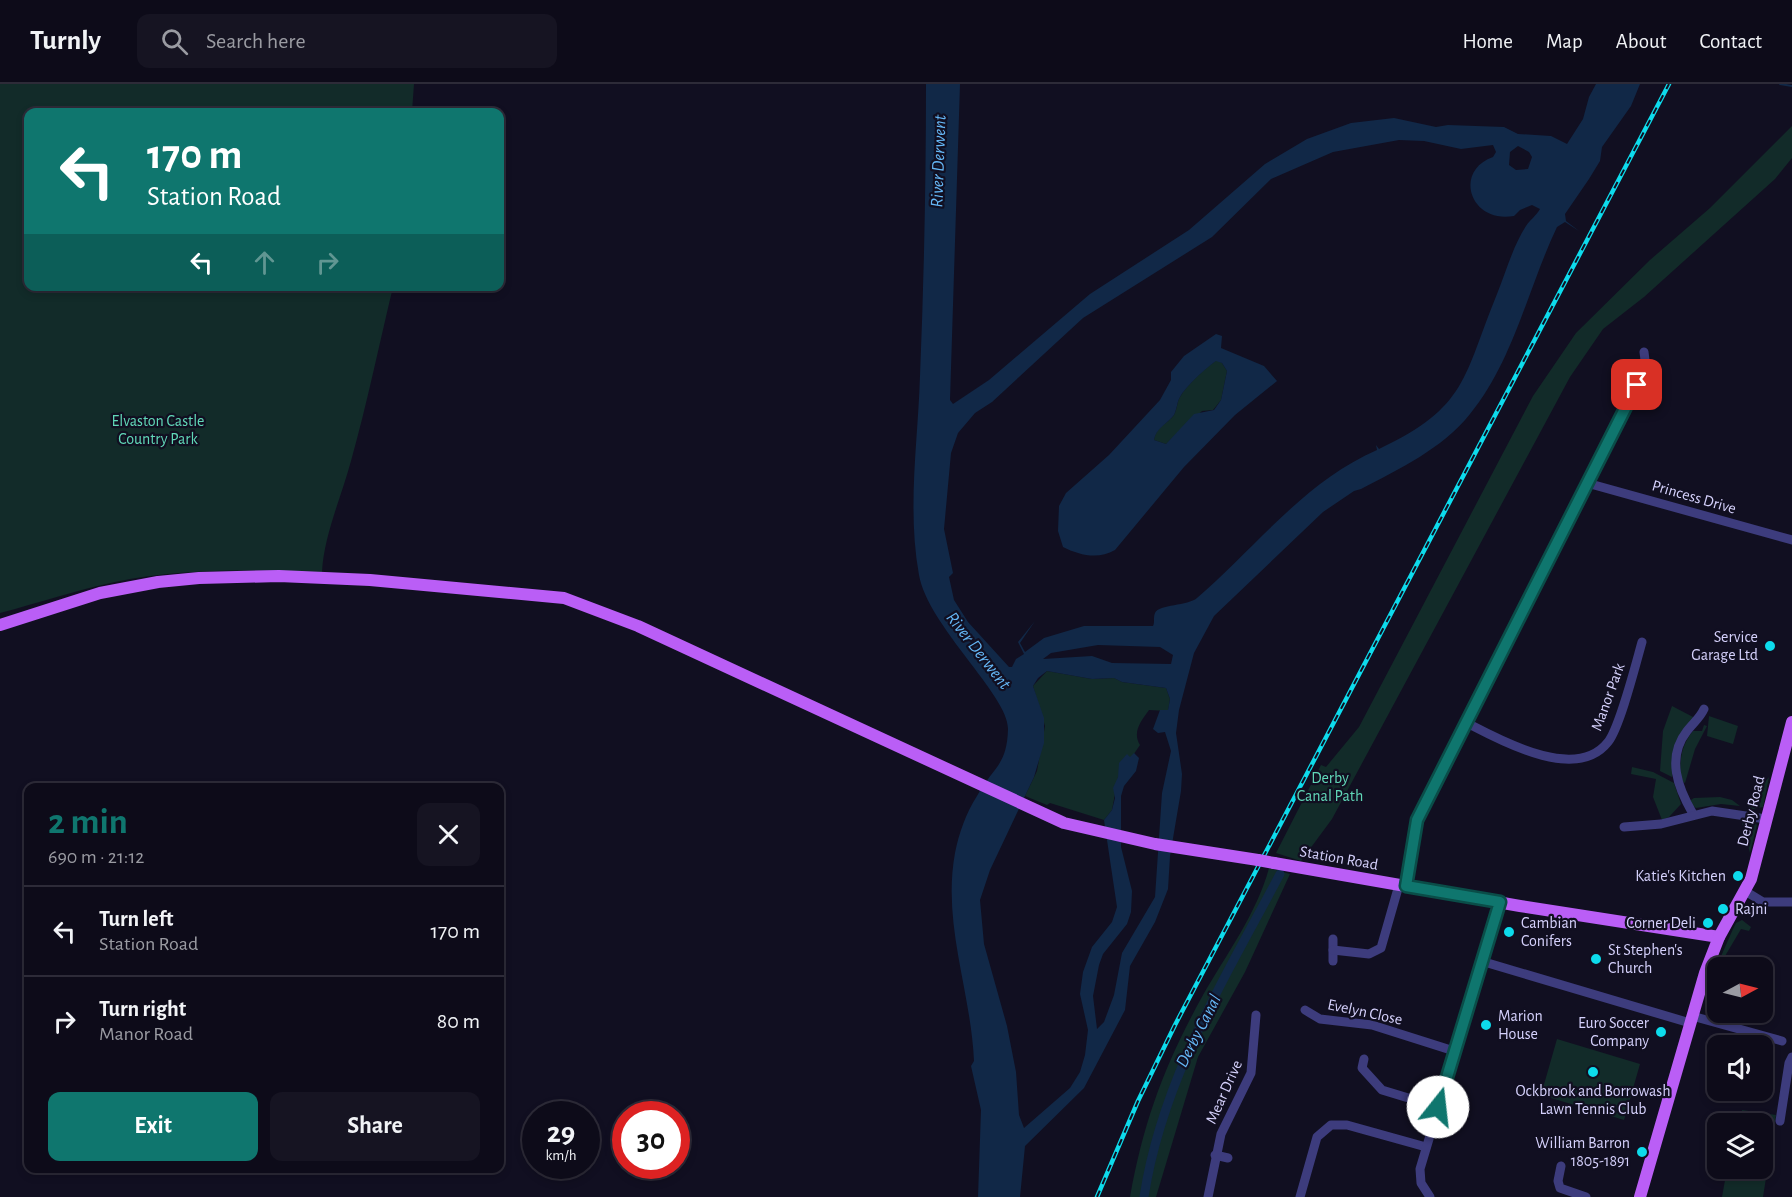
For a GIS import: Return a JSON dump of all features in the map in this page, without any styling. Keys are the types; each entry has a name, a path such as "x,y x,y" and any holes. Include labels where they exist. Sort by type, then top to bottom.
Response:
{"main road":[{"name":"Station Road","path":"0,625 100,593 198,578 279,576 370,580 548,595 585,604 630,622 1072,825 1178,848 1719,937"},
{"name":"Derby Road","path":"1640,1197 1691,1020 1719,937 1753,872 1792,722"}],"street":[{"path":"1333,950 1369,954 1381,948 1403,886 1417,820 1646,368 1644,352"},
{"name":"Princess Drive","path":"1587,483 1792,540"},
{"name":"Manor Park","path":"1467,723 1534,754 1576,758 1590,755 1601,749 1612,735 1642,642"},
{"name":"Manor Park","path":"1639,653 1649,657"},
{"path":"1693,814 1676,782 1676,757 1681,740 1704,709"},
{"path":"1624,826 1661,824 1693,814 1723,812 1766,819"},
{"path":"1745,891 1763,902 1792,902"},
{"path":"1430,1197 1424,1190 1420,1177 1426,1147 1500,902"},
{"path":"1333,939 1333,960"},
{"path":"1481,961 1691,1020 1782,1041"},
{"name":"Evelyn Close","path":"1305,1010 1320,1019 1371,1025 1454,1052"},
{"name":"Mear Drive","path":"1208,1197 1215,1155 1224,1127 1251,1073 1256,1015"},
{"path":"1255,1041 1266,1040"},
{"path":"1780,1121 1787,1109 1789,1063 1792,1057"},
{"path":"1364,1059 1362,1068 1382,1090 1438,1107"},
{"path":"1300,1197 1317,1137 1331,1125 1347,1125 1426,1147"},
{"path":"1215,1155 1227,1158"},
{"path":"1561,1166 1558,1181 1560,1188 1586,1197"}],"green space":[{"name":"Elvaston Castle Country Park","path":"0,84 414,84 412,108 24,108 24,291 392,291 357,440 329,530 322,572 218,571 141,577 86,589 0,613"},
{"name":"Derby Canal Path","path":"1792,126 1792,158 1775,179 1644,297 1603,329 1570,377 1332,819 1301,861 1276,853 1321,765 1326,767 1359,727 1533,396 1576,333 1650,260 1710,208"},
{"path":"1217,360 1227,371 1221,400 1213,410 1202,411 1166,444 1154,440 1159,429 1174,415 1179,399 1187,387"},
{"path":"1047,671 1092,679 1114,678 1122,682 1166,688 1170,699 1168,711 1149,710 1141,722 1137,731 1140,745 1118,777 1112,810 1104,820 1050,803 1047,805 1025,796 1037,771 1045,726 1033,686"},
{"path":"1672,706 1695,718 1674,746 1672,777 1660,771 1663,731"},
{"path":"1709,716 1738,726 1733,744 1707,736"},
{"path":"1704,725 1707,726 1695,749 1685,783 1680,781 1683,749 1693,731 1702,731"},
{"path":"1632,767 1653,772 1674,783 1681,804 1669,817 1662,820 1653,797 1656,779 1631,774"},
{"path":"1769,777 1763,807 1749,810 1748,803"},
{"path":"1720,797 1732,800 1740,806 1721,804 1696,808 1688,802 1694,798"},
{"path":"1741,819 1753,821 1757,825 1750,853"},
{"path":"1269,868 1290,874 1245,972 1198,1057 1156,1197 1130,1197 1149,1117 1167,1069 1203,995 1249,917"},
{"path":"1742,920 1751,927 1749,931 1741,929 1724,957 1721,957 1736,923"},
{"name":"Ockbrook and Borrowash Lawn Tennis Club","path":"1557,1039 1640,1064 1624,1120 1541,1095"},
{"path":"1742,1110 1762,1113 1742,1113"},
{"path":"1773,1115 1776,1115 1773,1134"},
{"path":"1725,1179 1766,1179 1763,1197 1722,1197"}],"water":[{"name":"River Derwent","path":"926,84 960,84 950,400 953,404 989,380 1090,294 1189,230 1265,164 1307,139 1351,123 1394,118 1436,127 1448,125 1504,127 1518,134 1551,136 1567,144 1583,119 1589,97 1596,84 1640,84 1631,106 1602,147 1600,161 1565,214 1566,221 1579,231 1565,222 1557,227 1509,348 1485,394 1470,414 1433,448 1390,474 1354,491 1323,512 1214,616 1194,653 1179,710 1176,733 1182,774 1181,791 1170,856 1168,889 1155,922 1130,966 1125,1010 1084,1088 1025,1146 1020,1197 978,1197 981,1110 971,1066 974,1061 972,1035 952,906 955,853 961,831 973,803 1002,759 1008,729 1005,715 996,698 951,637 925,595 919,575 916,550 914,476 923,303","holes":["1399,140 1424,141 1461,149 1493,145 1496,152 1473,173 1470,184 1477,205 1499,216 1514,216 1520,210 1532,205 1540,209 1517,242 1477,347 1459,387 1430,419 1379,449 1376,445 1377,450 1326,479 1193,601 1158,610 1154,615 1153,626 1084,626 1044,638 1025,652 1020,643 1035,621 1018,642 1024,654 1016,659 1012,667 1009,667 968,622 954,600 949,577 953,573 944,529 951,453 958,433 975,413 992,402 1083,318 1212,237 1271,179 1333,152","1518,146 1529,152 1532,157 1528,169 1516,170 1509,165 1510,152","1098,645 1160,647 1173,655 1171,664 1112,663 1092,656 1043,659 1051,653","1047,671 1092,679 1114,678 1122,682 1166,688 1170,699 1168,710 1160,710 1153,729 1158,733 1165,732 1171,751 1162,793 1155,897 1122,953 1114,995 1104,1022 1097,1029 1093,996 1099,965 1103,954 1127,924 1131,912 1132,891 1121,847 1121,796 1124,786 1136,771 1139,758 1134,753 1130,757 1127,754 1119,763 1118,777 1113,788 1115,798 1112,810 1104,820 1117,907 1112,922 1092,947 1083,972 1080,994 1088,1030 1085,1055 1080,1072 1070,1088 1024,1128 1019,1115 1016,1072 1007,1026 984,944 980,900 990,870 1034,777 1044,743 1044,718 1033,686 1038,678"]},
{"path":"1216,334 1222,336 1221,348 1264,366 1277,381 1235,415 1184,467 1115,550 1095,556 1063,547 1058,531 1059,506 1066,493 1109,455 1160,400 1171,380 1171,372 1184,356","holes":["1216,361 1222,363 1227,371 1221,400 1214,410 1194,414 1166,444 1154,440 1159,429 1174,415 1179,399 1187,387"]}],"waterway":[{"path":"1780,84 1792,86"},
{"name":"Derby Canal","path":"1144,1197 1165,1111 1180,1070 1198,1030 1280,874"}],"railway":[{"path":"1097,1197 1138,1101 1175,1025 1669,84"}],"place":[{"name":"Service Garage Ltd","path":"1770,646"},
{"name":"Katie's Kitchen","path":"1738,876"},
{"name":"Rajni","path":"1723,909"},
{"name":"Corner Deli","path":"1708,923"},
{"name":"Cambian Conifers","path":"1509,932"},
{"name":"St Stephen's Church","path":"1596,959"},
{"name":"Marion House","path":"1486,1025"},
{"name":"Euro Soccer Company","path":"1661,1032"},
{"name":"Ockbrook and Borrowash Lawn Tennis Club","path":"1593,1072"},
{"name":"William Barron 1805-1891","path":"1642,1152"}],"route":[{"path":"1438,1107 1500,902 1406,886 1417,820 1637,385"}]}
